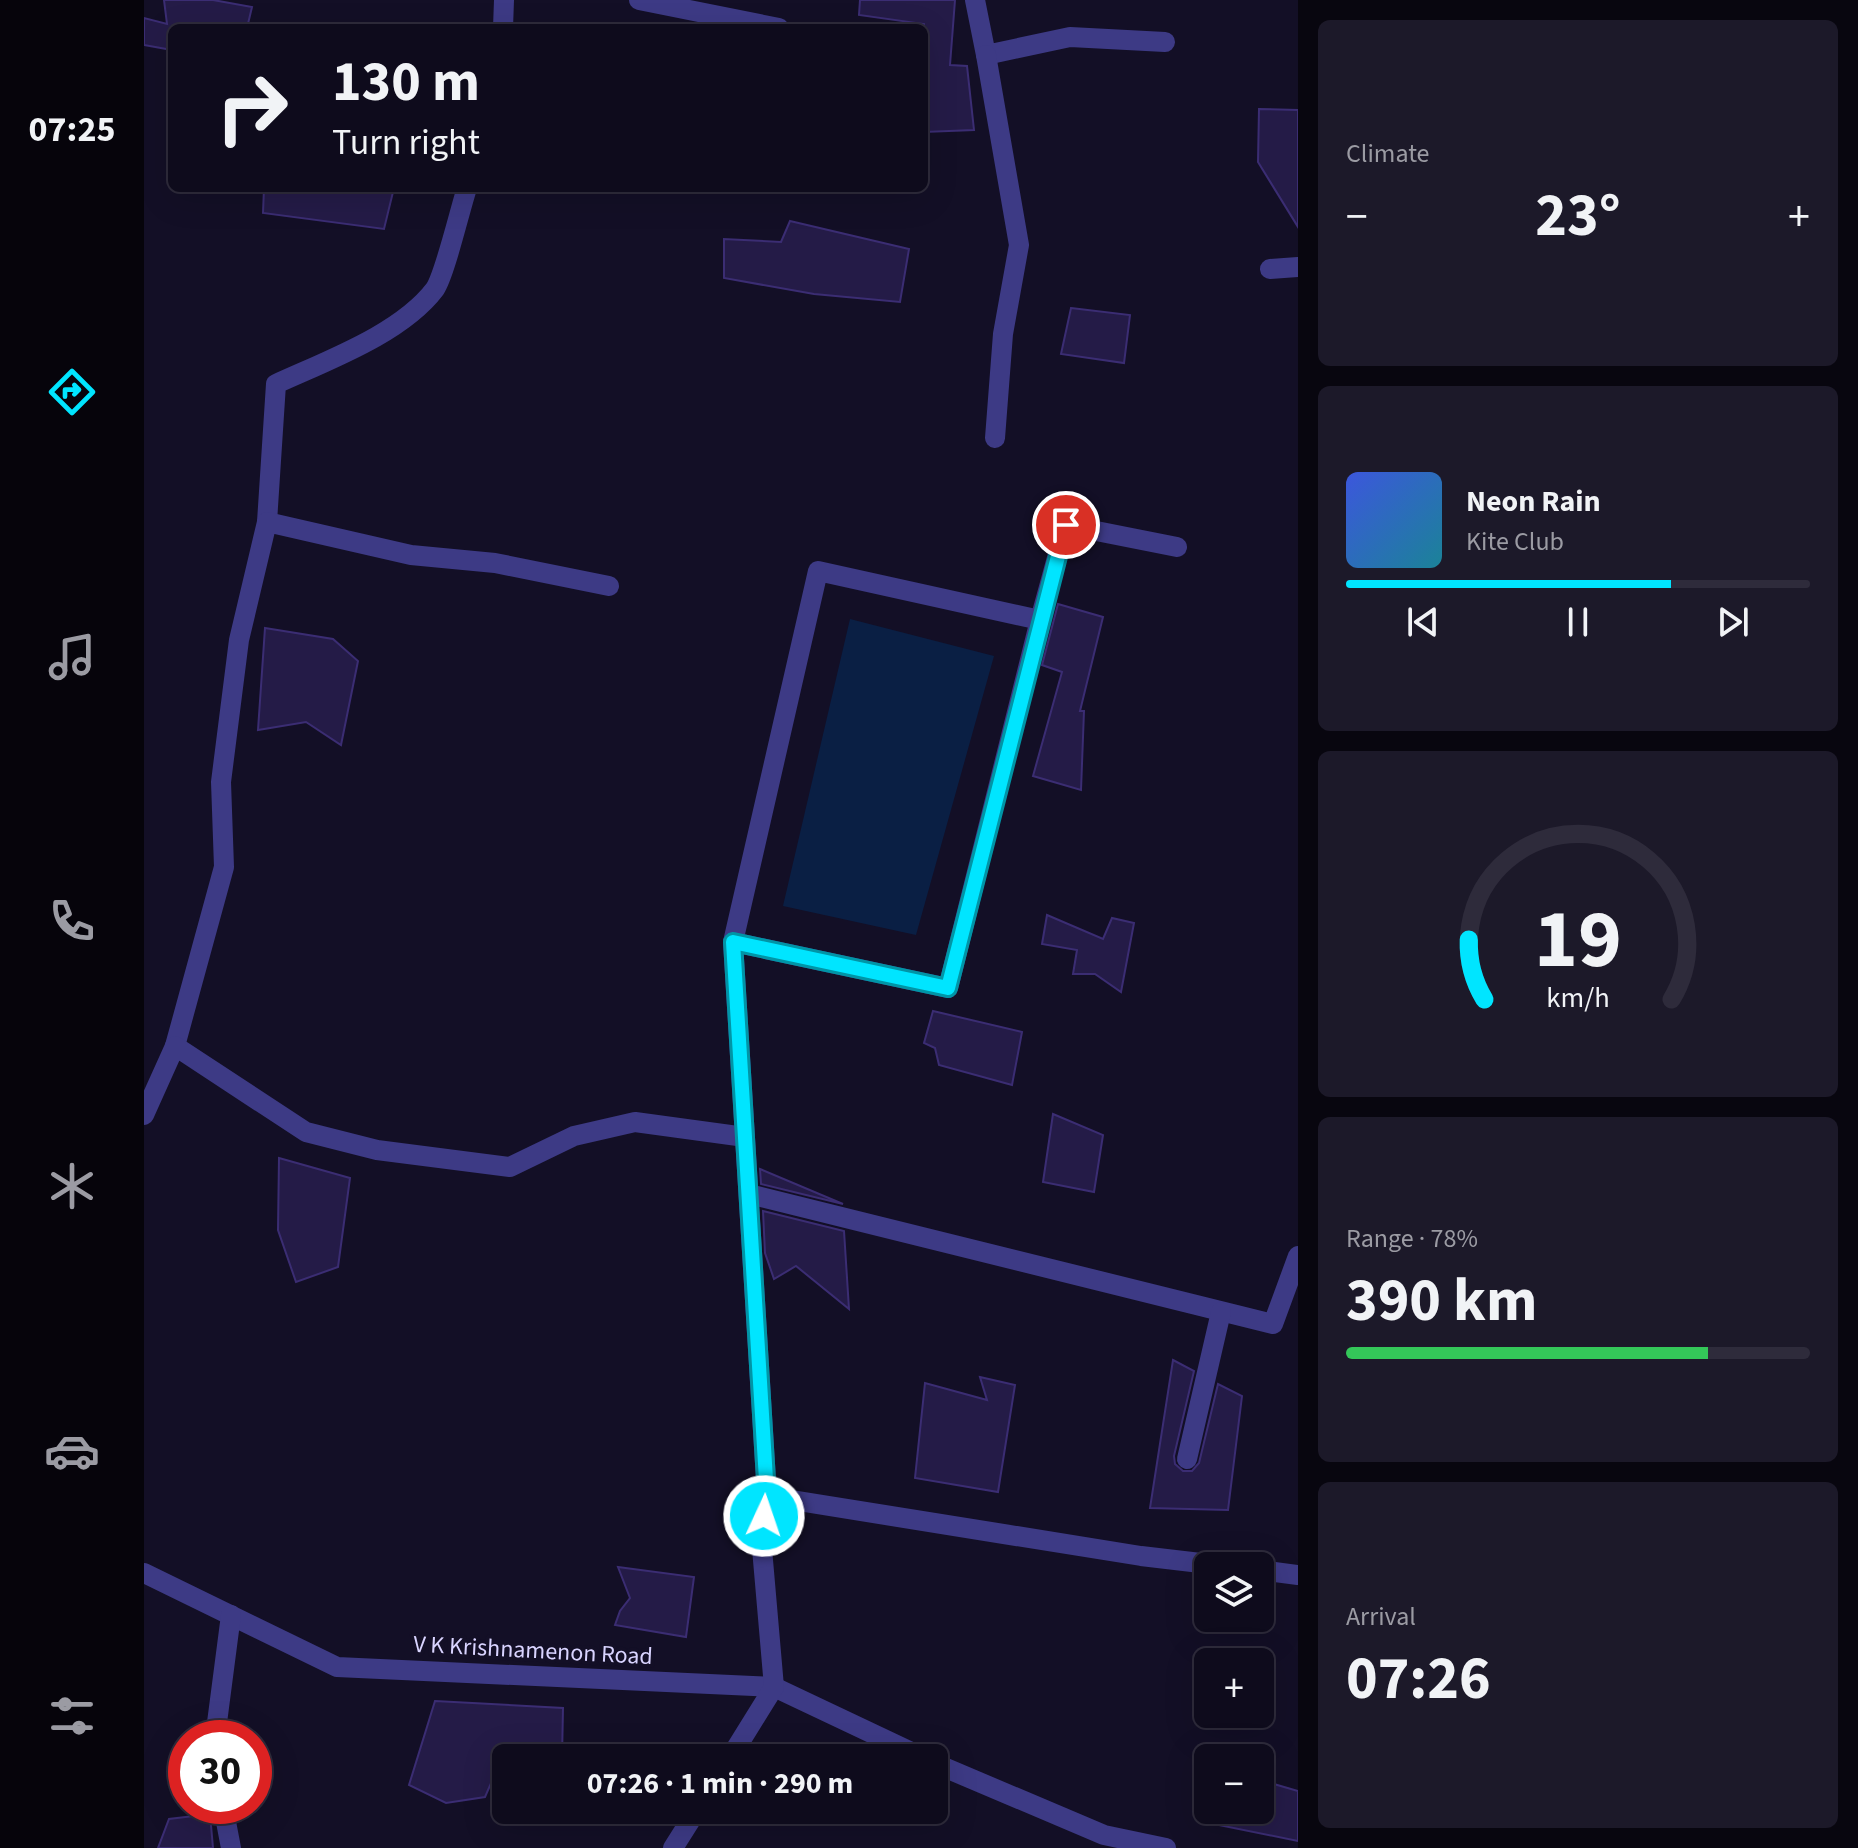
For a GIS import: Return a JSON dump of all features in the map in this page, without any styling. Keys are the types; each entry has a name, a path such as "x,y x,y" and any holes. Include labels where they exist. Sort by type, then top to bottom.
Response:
{"street":[{"path":"503,24 504,0"},
{"path":"639,0 759,24"},
{"path":"975,0 1019,245 1003,334 995,438"},
{"path":"986,55 1070,37 1165,42"},
{"path":"144,1115 175,1046 224,867 221,782 239,640 267,522 276,384 350,350 408,316 436,287 466,192"},
{"path":"1270,269 1298,267"},
{"path":"267,522 411,555 495,563 609,586"},
{"path":"733,942 948,988 1066,525 1177,547"},
{"path":"739,1744 774,1687 761,1537 767,1496 733,942 818,571 1040,620"},
{"path":"175,1046 306,1132 377,1150 510,1167 574,1136 635,1122 745,1137"},
{"path":"749,1194 1273,1324 1298,1256"},
{"path":"1187,1459 1221,1312"},
{"path":"767,1496 1194,1562"},
{"path":"1274,1572 1298,1575"},
{"name":"V K Krishnamenon Road","path":"144,1573 337,1667 774,1687 894,1744"},
{"path":"217,1720 231,1615"},
{"path":"948,1769 1104,1835 1166,1848"},
{"path":"226,1824 231,1848"},
{"path":"673,1848 688,1824"}],"water":[{"path":"850,619 994,656 916,935 783,906"}],"building":[{"path":"164,0 213,0 252,7 248,24 168,24 168,49 144,45 144,18 167,24"},
{"path":"860,0 955,0 950,65 967,66 974,130 928,132 928,24 859,15"},
{"path":"1259,109 1298,110 1298,227 1258,162"},
{"path":"264,192 393,192 384,229 263,213"},
{"path":"790,221 909,249 900,302 814,294 724,278 724,239 781,242"},
{"path":"1071,308 1130,315 1124,363 1061,354"},
{"path":"1058,604 1103,617 1080,711 1084,711 1081,790 1033,776 1062,672 1042,665"},
{"path":"265,628 333,639 358,661 341,745 306,722 258,730"},
{"path":"1047,915 1103,939 1112,918 1134,923 1121,992 1095,974 1073,974 1077,950 1042,944"},
{"path":"933,1011 1022,1032 1012,1085 939,1065 935,1048 924,1043"},
{"path":"1053,1114 1103,1135 1094,1192 1043,1182"},
{"path":"279,1158 350,1178 338,1267 296,1282 278,1230"},
{"path":"760,1169 843,1204 761,1184"},
{"path":"763,1211 844,1231 849,1309 796,1266 774,1279 765,1253"},
{"path":"1173,1360 1194,1371 1174,1456 1175,1464 1183,1471 1192,1471 1199,1463 1218,1384 1242,1396 1228,1510 1150,1508"},
{"path":"980,1377 1015,1385 998,1492 915,1478 925,1383 987,1400"},
{"path":"618,1567 694,1577 686,1637 615,1625 620,1611 630,1598"},
{"path":"435,1701 563,1708 562,1744 492,1744 492,1781 485,1797 446,1803 409,1785"},
{"path":"1274,1784 1298,1791 1298,1841 1214,1824 1274,1824"},
{"path":"168,1822 211,1824 213,1848 158,1848"}],"route":[{"path":"764,1516 767,1496 733,942 948,988 1066,525"}]}
